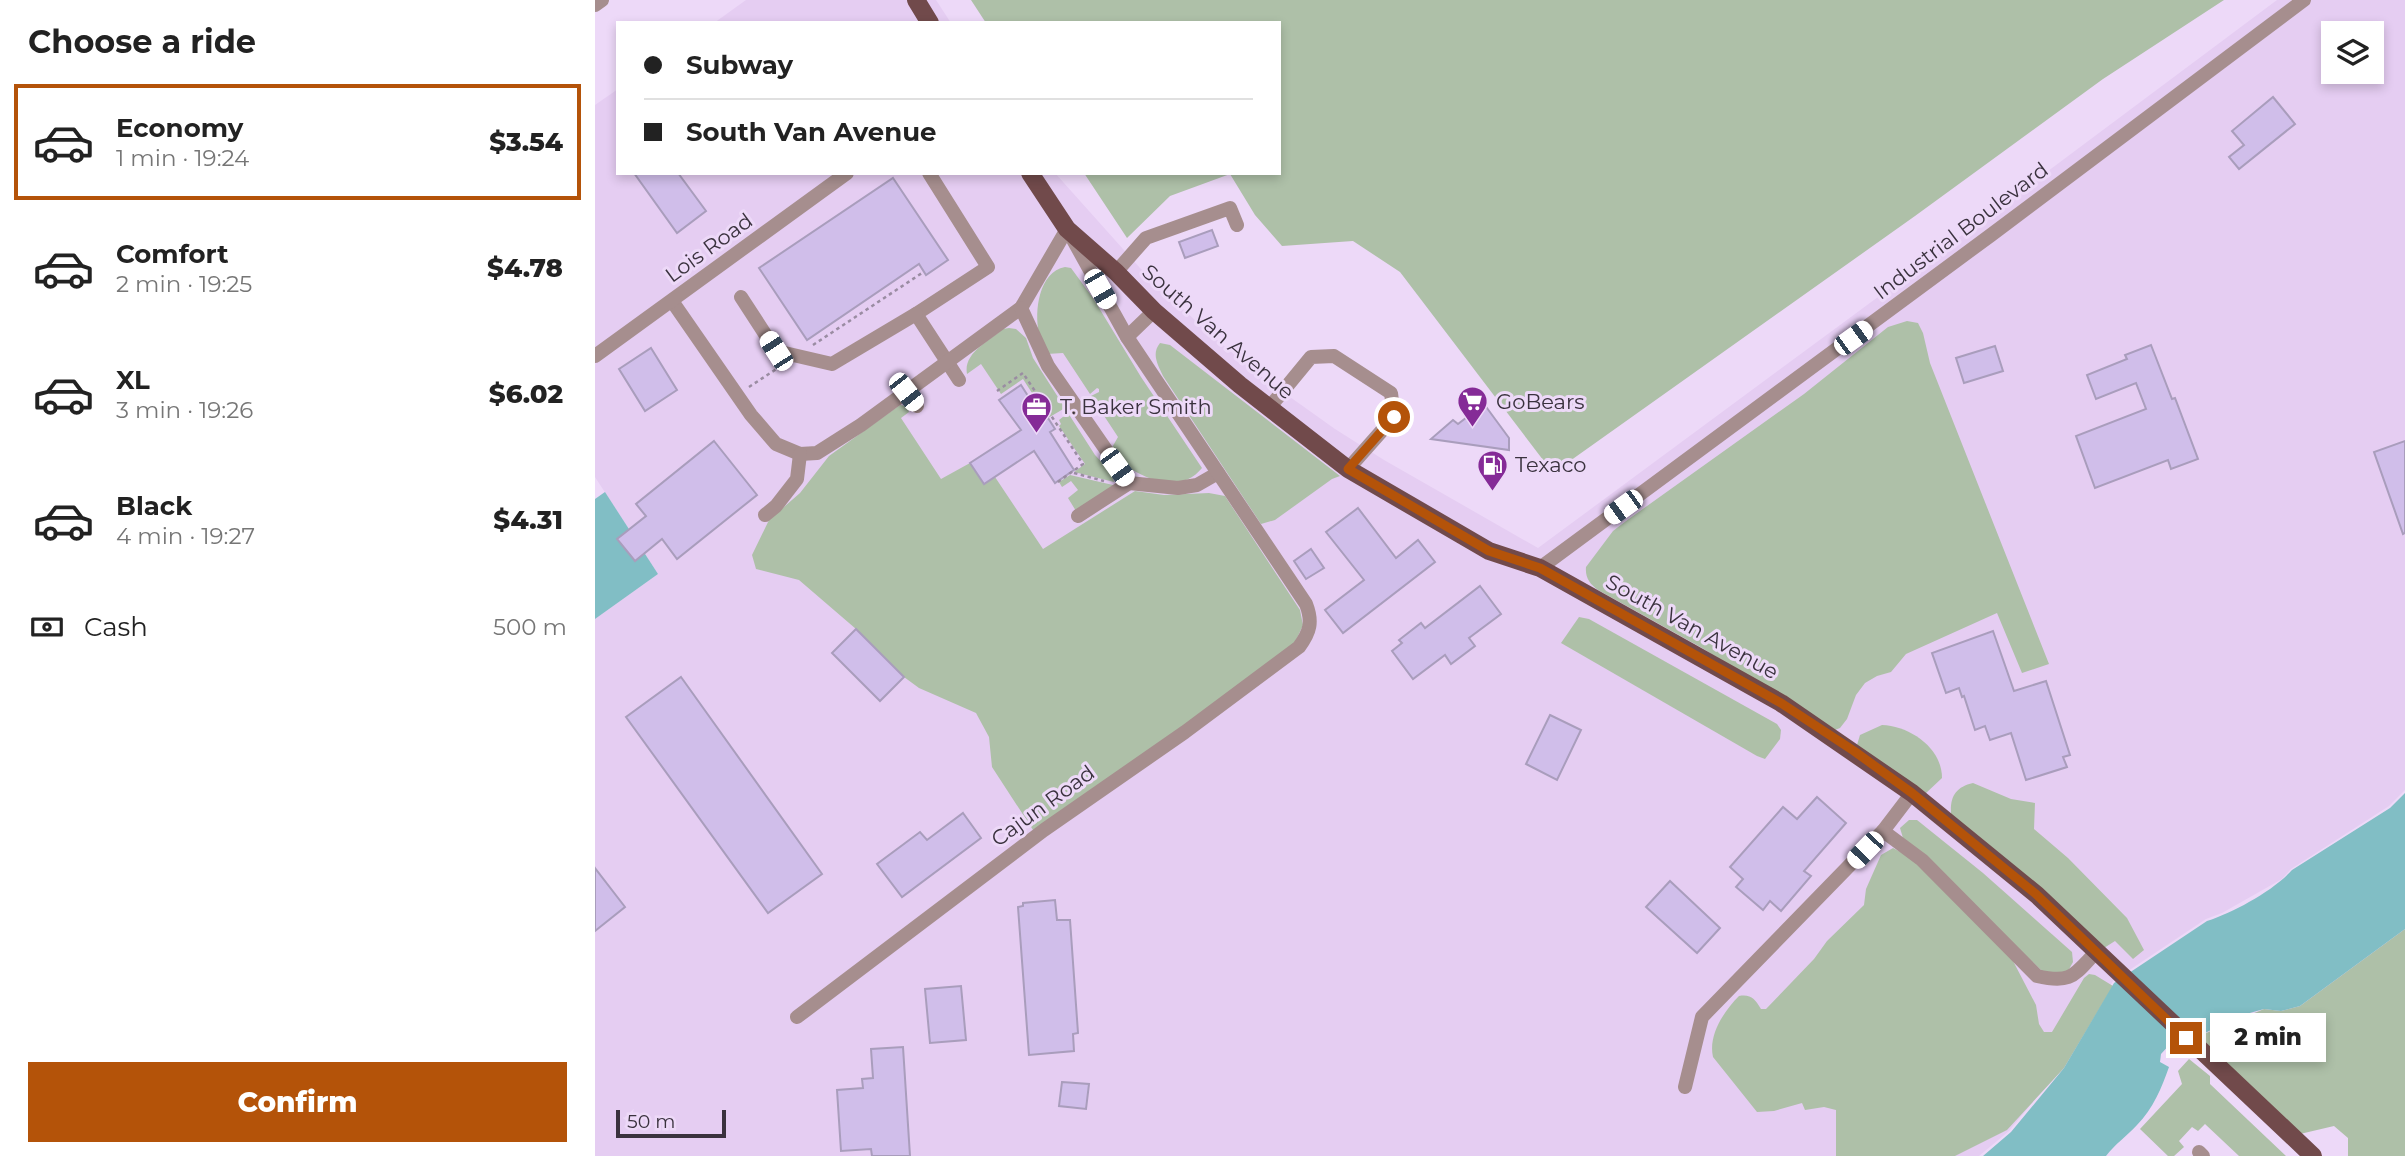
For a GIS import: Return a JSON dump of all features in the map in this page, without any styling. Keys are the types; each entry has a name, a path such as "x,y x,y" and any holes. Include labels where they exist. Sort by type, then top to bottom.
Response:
{"main road":[{"path":"916,0 929,21"},
{"name":"South Van Avenue","path":"1031,175 1067,229 1116,272 1154,311 1269,408 1348,469 1489,551 1540,568 1781,703 1912,793 2037,895 2313,1156"}],"street":[{"path":"595,5 602,0"},
{"name":"Industrial Boulevard","path":"1540,568 2001,228 2304,0"},
{"name":"Lois Road","path":"595,356 844,175"},
{"path":"741,297 776,351 832,365 916,314 988,267 930,175"},
{"path":"1116,272 1146,238 1230,208 1237,225"},
{"path":"672,301 751,415 776,444 800,454 817,453 1021,308 1067,229"},
{"path":"1067,229 1127,337 1217,473 1197,485 1178,488 1126,485 1078,516"},
{"path":"1021,308 1048,366 1126,485"},
{"path":"1127,337 1154,311"},
{"path":"916,314 959,380"},
{"path":"1269,408 1311,357 1334,356 1391,393 1394,417 1348,469"},
{"path":"906,392 917,406"},
{"path":"765,514 776,506 797,479 800,454"},
{"name":"Cajun Road","path":"797,1017 1044,830 1185,732 1299,647 1310,627 1311,618 1306,604 1217,473"},
{"path":"1685,1087 1702,1017 1883,831 1912,793"},
{"path":"1883,831 1921,860 2037,976 2054,980 2072,977 2097,952"}],"path":[{"path":"737,395 922,273"},
{"path":"997,391 1023,373 1083,464 1055,484"},
{"path":"1071,472 1126,485"}],"shaded area":[{"path":"746,0 936,0 950,21 717,21"},
{"path":"971,0 2224,0 2103,79 1553,473 1400,272 1353,241 1282,246 1255,215 1231,175 1281,175 1281,21 985,21"},
{"path":"2277,0 2405,0 2405,790 2389,806 2291,869 2282,879 2222,913 2206,919 2113,981 2062,1067 2009,1131 1979,1156 595,1156 595,619 658,574 595,477 595,105 616,90 616,175 1057,175 1140,268 1198,323 1252,370 1384,460 1538,548"},
{"path":"1085,175 1227,175 1170,196 1127,238"},
{"path":"1065,267 1071,268 1093,298 1141,377 1202,468 1192,477 1180,482 1154,480 1141,475 1119,460 1110,451 1118,437 1091,396 1099,392 1099,389 1090,394 1063,353 1047,354 1039,333 1037,314 1040,294 1049,276"},
{"path":"1907,321 1918,323 1923,333 1930,363 2049,664 2022,673 1997,613 1906,654 1891,672 1865,683 1856,695 1847,719 1835,730 1702,648 1598,590 1589,580 1586,567 1613,531 1626,521 1804,394 1888,327"},
{"path":"1003,329 1016,329 1026,338 1033,358 1065,408 1048,418 1023,379 1001,394 981,364 967,374 969,360 973,354"},
{"path":"1160,343 1170,345 1340,476 1275,520 1261,524 1163,376 1156,355"},
{"path":"900,405 907,406 909,412 901,418 941,479 970,463 984,484 995,477 1043,549 1135,491 1164,495 1209,493 1225,496 1300,610 1303,625 1293,647 1035,833 992,767 989,737 976,713 919,688 904,677 856,629 799,580 756,569 752,555 769,520 800,493 829,456"},
{"path":"1068,413 1095,455 1112,473 1114,482 1074,472 1085,464 1059,426 1059,420"},
{"path":"1070,475 1113,486 1076,511 1068,498 1078,490 1071,481 1062,487 1059,482"},
{"path":"605,492 658,574 595,619 595,499"},
{"path":"1579,617 1589,619 1777,724 1781,730 1780,739 1765,759 1757,756 1561,643"},
{"path":"1882,725 1893,726 1913,734 1937,757 1942,778 1925,794 1857,745 1860,735"},
{"path":"1973,783 2011,799 2035,803 2034,829 2068,858 2127,918 2144,950 2133,959 2115,941 2104,948 1951,814 1955,793"},
{"path":"2405,793 2405,929 2300,1006 2281,1011 2264,1009 2239,1016 2199,1036 2172,1042 2161,1054 2160,1062 2169,1067 2152,1105 2143,1119 2106,1156 1983,1156 2011,1132 2064,1068 2114,983 2207,921 2264,893 2292,870 2390,808"},
{"path":"1909,820 1917,820 1983,873 2072,952 2073,962 2068,971 2043,972 1903,838 1900,828"},
{"path":"1893,848 1910,857 2012,959 2036,1005 2039,1024 2044,1032 2052,1032 2089,974 2113,986 2064,1068 2007,1130 1955,1156 1836,1156 1836,1110 1824,1107 1805,1110 1802,1103 1774,1111 1757,1112 1713,1057 1715,1032 1733,1002 1739,996 1747,996 1755,1000 1761,1009 1766,1009 1814,959 1827,941 1864,905 1866,889 1881,855"},
{"path":"2405,929 2405,1156 2348,1156 2348,1138 2334,1126 2300,1134 2199,1036 2264,1009 2281,1011 2300,1006"},
{"path":"2189,1059 2210,1076 2210,1084 2286,1156 2239,1156 2205,1124 2198,1131 2192,1127 2179,1141 2184,1147 2174,1156 2168,1156 2140,1129 2182,1084 2178,1071"}],"building":[{"path":"2273,97 2295,124 2239,169 2229,157 2244,145 2232,131"},
{"path":"635,175 679,175 706,211 677,233"},
{"path":"893,178 948,260 926,275 919,264 807,340 759,268"},
{"path":"1212,230 1218,246 1185,258 1179,242"},
{"path":"2151,345 2198,459 2171,469 2168,460 2095,488 2076,436 2146,409 2136,383 2096,399 2087,375 2127,359 2125,355"},
{"path":"1995,346 2003,371 1964,383 1956,358"},
{"path":"651,348 677,390 645,411 619,369"},
{"name":"T. Baker Smith","path":"1021,385 1044,421 1048,418 1055,429 1050,432 1074,470 1055,483 1034,451 984,484 970,463 1021,430 999,400"},
{"name":"GoBears","path":"1484,404 1509,438 1509,450 1431,439 1453,420 1458,424"},
{"path":"714,441 757,495 677,559 662,539 635,561 617,539 646,516 636,504"},
{"path":"2405,441 2405,533 2403,534 2374,452"},
{"path":"1358,508 1396,558 1418,540 1435,562 1343,633 1325,610 1364,580 1326,532"},
{"path":"1311,549 1324,568 1306,579 1294,561"},
{"path":"1480,586 1501,614 1469,638 1475,646 1451,664 1445,655 1413,679 1392,651 1402,643 1399,640 1421,623 1425,628"},
{"path":"856,629 904,677 880,701 832,653"},
{"path":"1993,631 2014,691 2046,681 2070,755 2063,757 2067,767 2026,780 2011,733 1990,740 1985,726 1975,730 1959,688 1946,693 1932,653"},
{"path":"681,677 822,874 768,913 626,717"},
{"path":"1550,715 1581,730 1557,780 1526,764"},
{"path":"1817,797 1846,823 1804,871 1811,876 1781,911 1770,901 1763,910 1736,887 1743,879 1730,867 1783,807 1797,819"},
{"path":"963,813 981,838 902,897 877,864 920,832 927,840"},
{"path":"595,868 625,907 595,931"},
{"path":"1670,881 1720,928 1697,953 1646,907"},
{"path":"1055,900 1057,920 1070,920 1078,1033 1073,1034 1074,1051 1029,1055 1018,907 1023,906 1023,903"},
{"path":"961,986 966,1040 930,1043 925,989"},
{"path":"903,1047 910,1156 872,1156 871,1149 841,1151 837,1090 863,1088 862,1079 873,1078 871,1049"},
{"path":"1062,1082 1089,1084 1086,1109 1059,1106"}],"place":[{"name":"GoBears","path":"1473,429"},
{"name":"T. Baker Smith","path":"1037,434"},
{"name":"Texaco","path":"1492,492"}],"route":[{"path":"1394,417 1348,469 1489,551 1540,568 1781,703 1854,751 1976,843 2037,895 2186,1038"}]}
